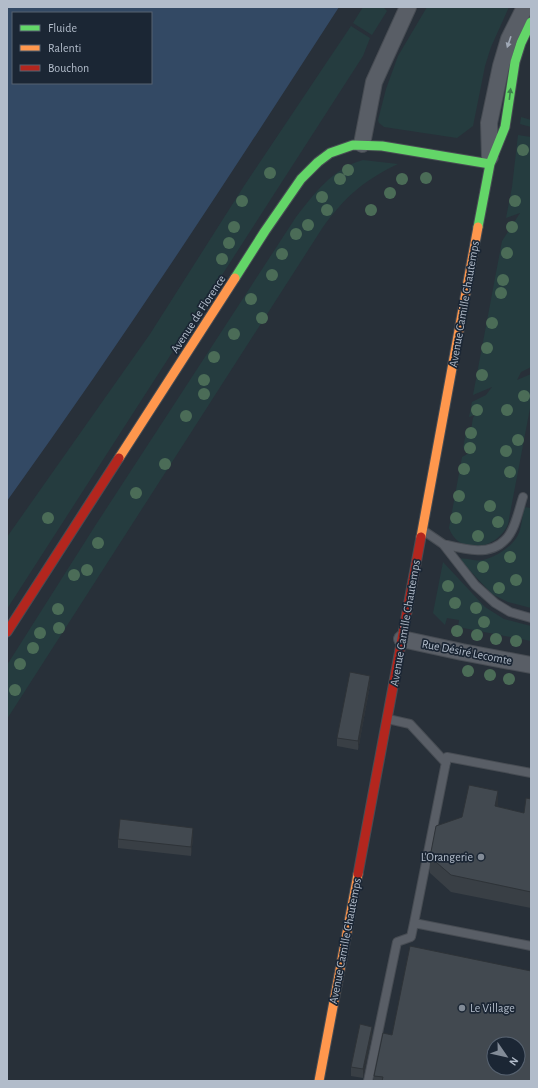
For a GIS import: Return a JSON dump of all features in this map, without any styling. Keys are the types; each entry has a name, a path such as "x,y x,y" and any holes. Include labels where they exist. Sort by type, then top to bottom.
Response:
{"street":[{"path":"362,144 374,82 408,7"},
{"name":"Avenue Camille Chautemps","path":"490,164 489,123 500,73 509,39 525,7"},
{"name":"Avenue Camille Chautemps","path":"319,1081 490,164 505,127 515,62 521,43 531,22"},
{"name":"Avenue de Florence","path":"7,632 265,231 301,179 318,162 330,153 353,145 362,144 490,164"},
{"name":"Rue Désiré Lecomte","path":"402,639 531,665"}],"lane":[{"path":"443,544 462,549 483,551 497,546 506,540 511,532 523,497"},
{"path":"422,530 443,544 475,585 495,603 510,612 531,618"},
{"path":"387,719 410,724 446,763"},
{"path":"368,1081 397,942 411,936 447,757 531,773"},
{"path":"414,923 531,946"}],"green space":[{"path":"363,7 383,7 387,11 372,35 353,23"},
{"path":"427,7 509,7 491,47 485,66 473,126 457,138 384,127 378,120 386,89 398,56"},
{"path":"351,26 370,38 363,56 7,609 7,537 150,334 244,186"},
{"path":"521,117 531,120 531,127 520,124"},
{"path":"518,135 531,137 531,367 521,372 517,380 531,374 531,403 508,524 503,533 488,544 469,546 461,543 454,537 449,528 462,457 476,449 474,443 463,448 466,433 471,430 475,415 469,417 472,402 486,395 492,387 473,395 502,241 520,213 506,218 512,187"},
{"path":"363,160 398,164 375,176 356,190 347,198 323,227 7,719 7,665 95,526 296,217 317,191 333,175 352,164"},
{"path":"524,507 531,508 531,608 508,602 492,594 459,559 483,560 493,557 512,544 519,532"},
{"path":"443,562 485,607 504,619 531,626 531,641 458,627 459,620 447,618 445,625 433,613"}],"water":[{"path":"7,7 339,7 135,318 7,501"}],"building":[{"path":"350,672 370,676 358,741 337,738"},
{"name":"L'Orangerie","path":"469,785 498,791 495,806 524,813 526,798 531,799 531,892 451,875 430,857 436,826 462,817"},
{"path":"120,819 193,828 191,847 118,839"},
{"name":"Le Village","path":"410,946 531,971 531,1081 382,1081 383,1077 374,1076 383,1033 392,1035"},
{"path":"360,1024 372,1027 363,1069 351,1067"}],"traffic: fast":[{"path":"478,227 490,164 505,127 515,62 521,43 531,22"},
{"path":"235,278 301,179 318,162 330,153 353,145 382,146 490,164"}],"traffic: slow":[{"path":"421,537 478,227"},
{"path":"119,458 235,278"},
{"path":"319,1081 358,874"}],"traffic: jam":[{"path":"7,632 119,458"},
{"path":"358,874 421,537"}],"place":[{"name":"L'Orangerie","path":"481,857"},
{"name":"Le Village","path":"462,1008"}]}
